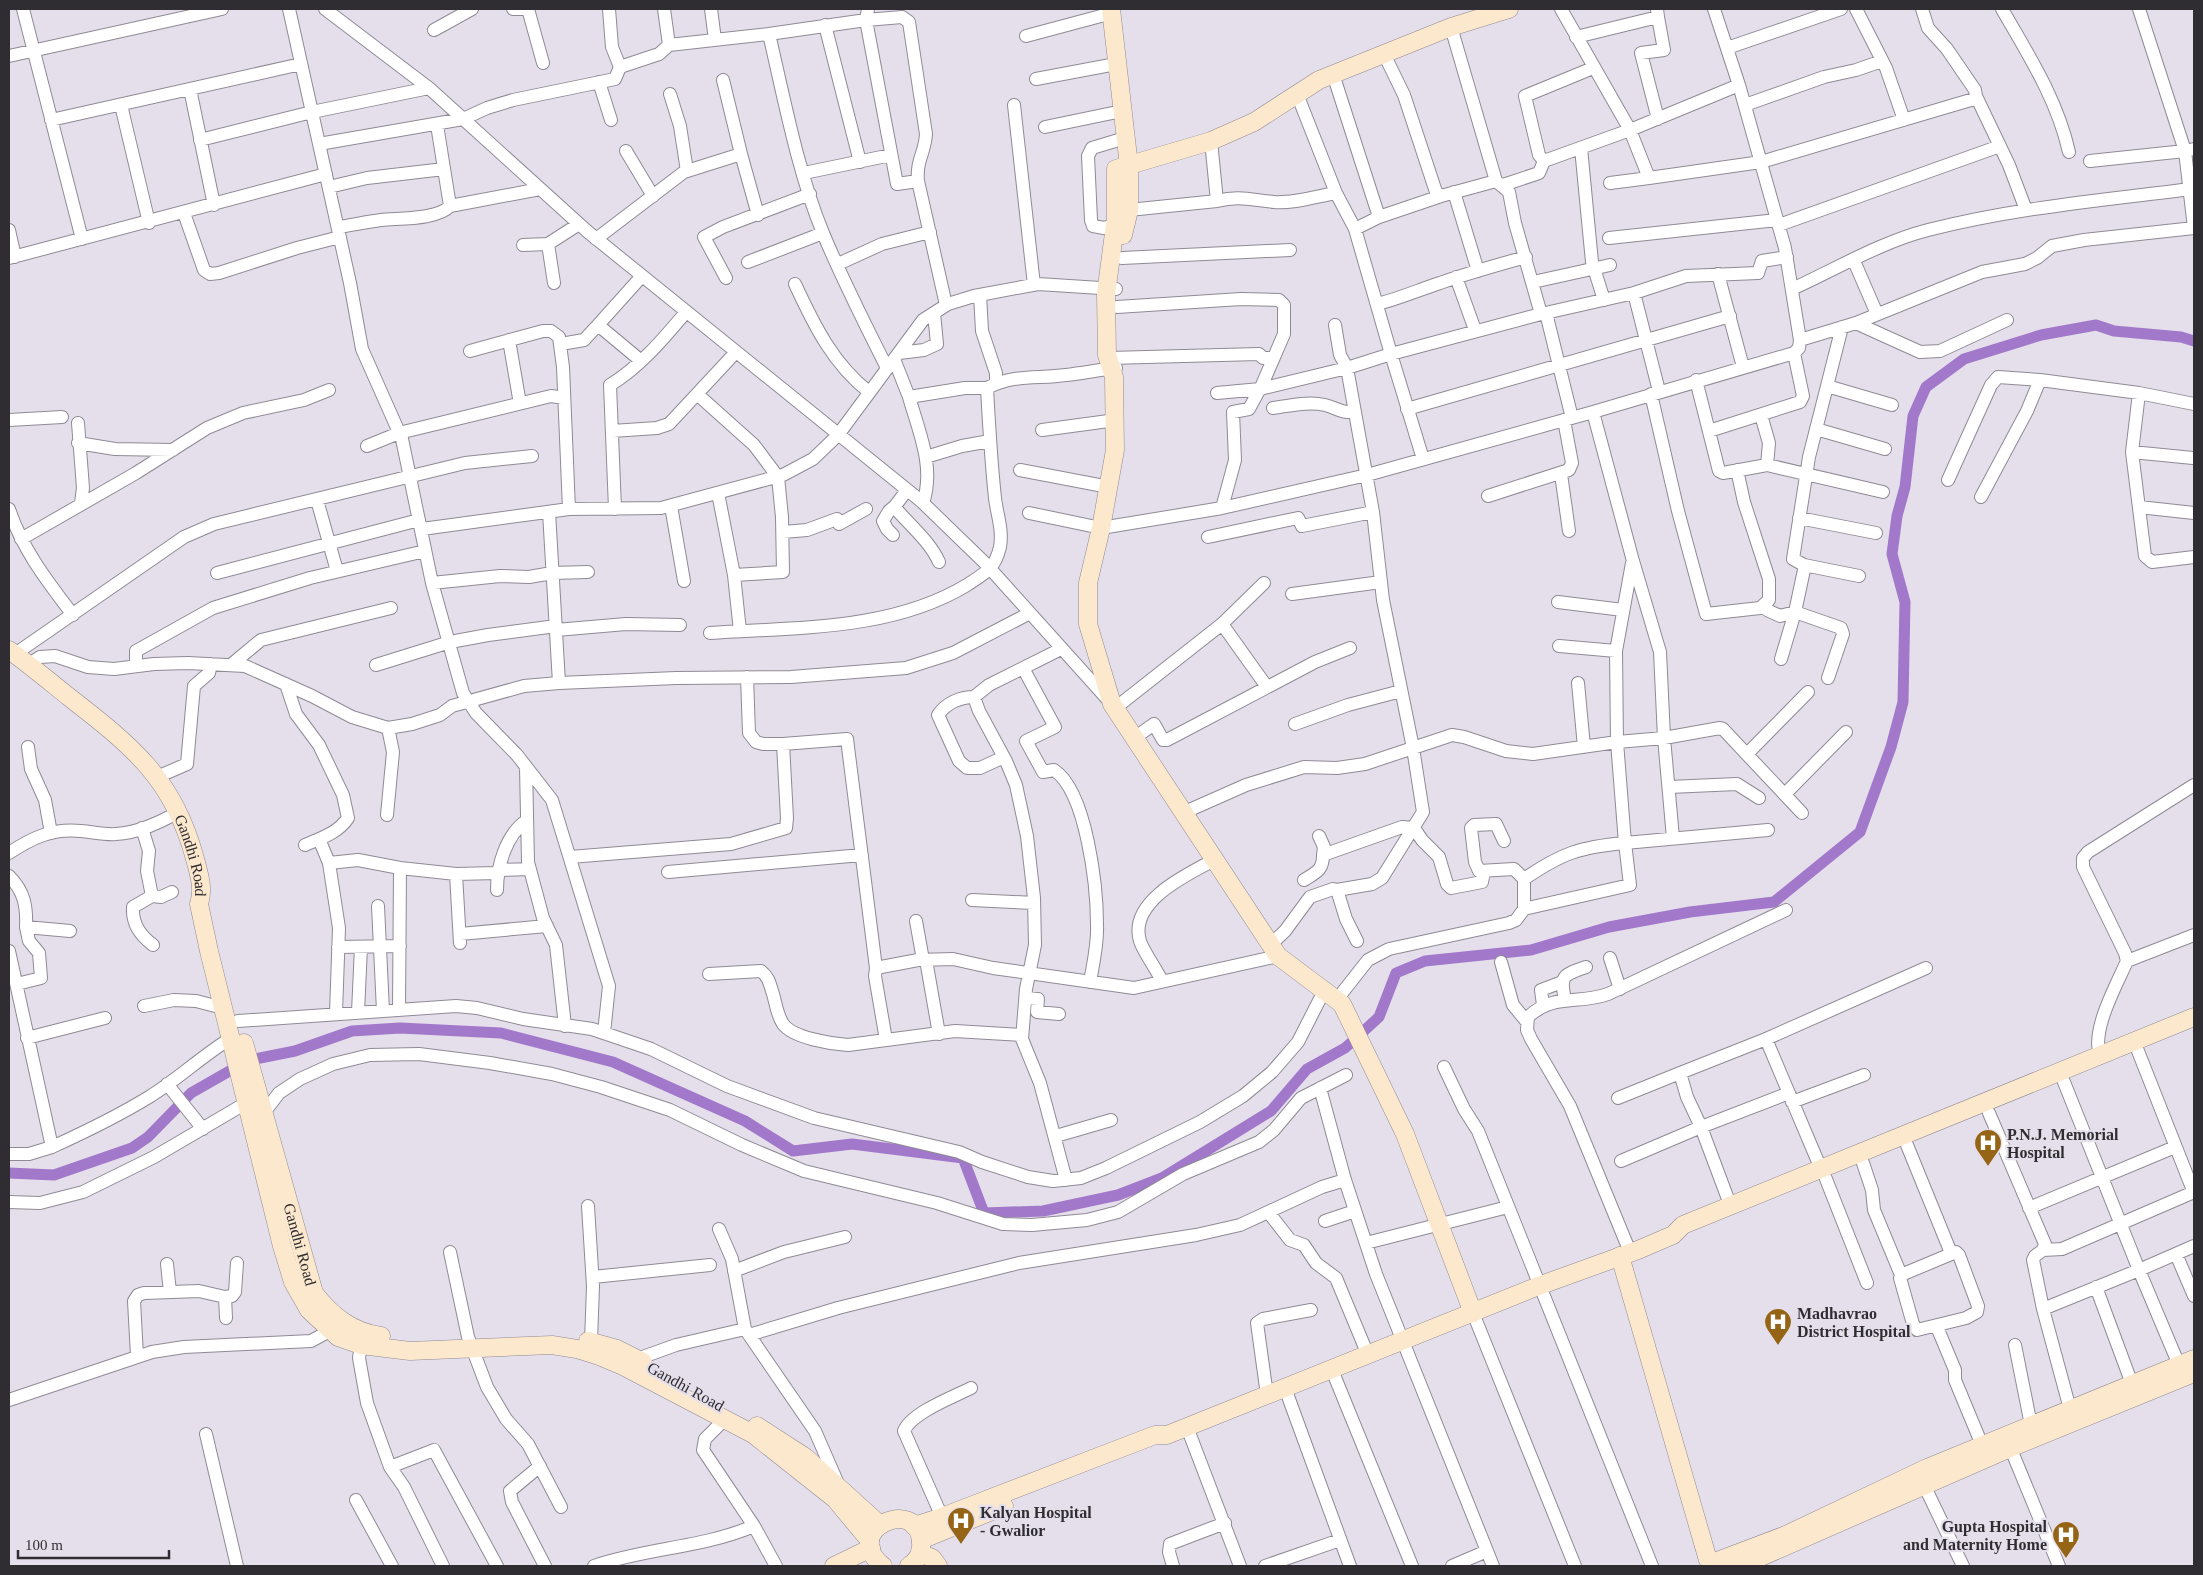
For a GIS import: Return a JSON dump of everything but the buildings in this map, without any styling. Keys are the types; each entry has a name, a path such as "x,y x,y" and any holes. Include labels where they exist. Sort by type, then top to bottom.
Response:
{"main road":[{"path":"1122,168 1211,142 1254,122 1319,80 1451,27 1509,9"},
{"path":"1111,11 1125,138 1114,225 1112,288 1116,420 1115,450 1101,528 1088,583 1088,624 1113,706 1133,739 1185,812 1275,950 1295,970 1335,997 1369,1057 1405,1134 1473,1313"},
{"path":"1113,366 1117,307 1112,288 1122,258 1123,237 1128,210 1122,168"},
{"name":"Gandhi Road","path":"14,654 120,736 140,755 157,777 179,812 189,838 202,896 209,901 238,1021 241,1055 247,1078 263,1114 314,1293 332,1314 363,1334 469,1342 533,1334 564,1336 591,1341 617,1349 789,1444 838,1493 879,1524"},
{"path":"202,896 199,904 223,1008 231,1038 241,1055"},
{"path":"1673,1235 1688,1237 1823,1174 1863,1163 1989,1113 2100,1056 2194,1017"},
{"path":"916,1546 942,1517 1155,1435 1166,1435 1187,1427 1541,1285 1673,1235 1683,1225 1823,1174 2041,1085 2064,1082 2194,1030"},
{"path":"247,1078 246,1103 293,1282 309,1310 338,1337 361,1345 410,1350 469,1342 552,1345 577,1349 624,1366 753,1434 838,1493 874,1556"},
{"path":"1625,1254 1706,1564 1786,1535 1900,1479 1982,1445 2007,1441 2031,1425 2132,1384 2189,1366"},
{"path":"1740,1566 1924,1485 2007,1441 2189,1366"},
{"path":"916,1546 1156,1445 1166,1435"},
{"path":"874,1556 879,1524 886,1520 901,1519 916,1546 932,1558 938,1566"},
{"path":"834,1566 874,1556"}],"street":[{"path":"24,9 82,240"},
{"path":"9,56 222,9"},
{"path":"289,9 339,232 362,349 399,432 421,524 432,583 468,702 526,767 552,800 609,986 604,1033"},
{"path":"326,9 429,88 579,224 923,503 991,570 1113,706 1222,624 1264,583"},
{"path":"434,30 472,9"},
{"path":"513,9 527,9 543,64"},
{"path":"319,144 463,119 487,108 513,100 615,79 620,66 612,47 609,9"},
{"path":"664,9 669,45"},
{"path":"711,9 715,40"},
{"path":"1561,9 1630,130 1649,178"},
{"path":"1029,513 1101,528 1222,508 1367,475 1593,412 1743,366 1794,353 1799,348 1800,340 1786,257 1745,105 1714,9"},
{"path":"1727,48 1841,9"},
{"path":"1922,9 1928,28 1947,49 1976,90 1976,96 2000,146 2026,210"},
{"path":"2002,9 2050,94 2063,128 2069,152"},
{"path":"1800,340 1856,323 1982,272 2025,264 2037,258 2052,246 2084,240 2194,228 2190,150 2139,9"},
{"path":"1860,10 1886,68 1904,120"},
{"path":"1026,36 1111,11"},
{"path":"1576,37 1658,13 1664,50 1641,53 1658,119"},
{"path":"620,66 659,54 669,45 769,34 825,25 867,14 902,17 909,22 926,134 926,144 917,166 918,181 946,305"},
{"path":"867,14 897,184 918,181"},
{"path":"825,25 860,162"},
{"path":"1451,27 1499,183 1509,192 1515,223 1559,366 1568,419 1572,463 1569,470 1561,474 1488,496"},
{"path":"769,34 804,173 823,233 838,264 894,360 910,397 928,466 928,488 923,503"},
{"path":"1384,54 1404,95 1436,192 1441,196"},
{"path":"1745,105 1824,77 1856,70 1882,61"},
{"path":"51,120 301,64"},
{"path":"1036,79 1116,64"},
{"path":"1544,161 1539,155 1525,96 1593,68"},
{"path":"1333,74 1379,217"},
{"path":"723,80 758,215"},
{"path":"598,82 611,120"},
{"path":"1356,229 1379,217 1454,192 1539,173 1544,161 1630,130 1739,86"},
{"path":"200,140 312,112 429,88"},
{"path":"190,89 214,205"},
{"path":"670,94 680,126 687,171"},
{"path":"1297,94 1336,193 1356,229 1390,354 1423,459"},
{"path":"1610,183 1761,162 1974,99 1976,96"},
{"path":"121,105 149,223"},
{"path":"1014,105 1034,285"},
{"path":"1045,127 1122,111"},
{"path":"438,124 450,206"},
{"path":"1114,225 1104,228 1094,226 1091,220 1088,156 1092,148 1125,138"},
{"path":"1211,142 1217,200"},
{"path":"1609,238 1778,223 2000,146"},
{"path":"1581,148 1594,268 1604,300"},
{"path":"2090,161 2190,150"},
{"path":"626,151 652,196"},
{"path":"596,238 687,171 741,154"},
{"path":"804,173 892,155"},
{"path":"9,230 12,258 214,205 328,181 444,169"},
{"path":"184,213 204,270 210,274 219,273 297,248 339,232 383,220 423,216 441,212 450,206 540,189"},
{"path":"1792,289 1926,230 2026,210 2191,189"},
{"path":"1454,192 1478,271"},
{"path":"1128,210 1229,198 1251,197 1276,202 1336,193"},
{"path":"726,278 704,237 723,227 810,194"},
{"path":"523,245 548,244 579,224"},
{"path":"838,264 882,244 930,232"},
{"path":"748,262 823,233"},
{"path":"548,244 554,283"},
{"path":"1122,258 1290,250"},
{"path":"1377,304 1400,299 1411,292 1456,277 1526,257"},
{"path":"1217,392 1260,389 1347,368 1475,330 1634,293 1673,279 1718,274 1758,273 1762,261 1786,257"},
{"path":"1854,261 1877,314"},
{"path":"1533,282 1610,265"},
{"path":"1718,274 1743,366"},
{"path":"561,344 584,340 642,276"},
{"path":"1456,277 1475,330"},
{"path":"795,284 813,325 836,359 870,392"},
{"path":"217,573 328,543 421,524 570,509 661,508 778,477 813,460 838,435 923,320 946,305 980,295 1034,285 1112,288"},
{"path":"1634,293 1646,340 1655,393 1704,612 1710,614 1760,608 1766,605 1769,600 1769,579 1744,502 1737,470"},
{"path":"710,633 836,625 897,615 947,597 991,570 999,548 1001,530 995,501 990,441 991,386 996,373 982,331 980,295"},
{"path":"1117,307 1241,299 1279,300 1285,310 1284,334 1260,389 1249,409 1233,412 1235,460 1222,508"},
{"path":"615,509 610,385 623,377 665,336 686,312"},
{"path":"894,360 937,344 934,313"},
{"path":"1407,410 1730,316"},
{"path":"1856,323 1920,352 1928,353 1940,351 2008,320"},
{"path":"598,325 640,360"},
{"path":"876,968 924,960 953,959 1028,974 1134,988 1275,950 1285,931 1310,897 1378,881 1423,812 1413,748 1380,582 1367,475 1347,368 1340,355 1335,325"},
{"path":"1842,327 1806,474 1793,559 1804,565 1859,576"},
{"path":"470,351 543,331 551,331 559,337 561,344 570,509"},
{"path":"509,340 518,398"},
{"path":"612,431 657,428 669,424 736,352"},
{"path":"1708,431 1800,402 1802,399 1794,353"},
{"path":"910,397 965,388 991,386 1028,376 1065,375 1113,366 1259,354 1263,358 1273,358"},
{"path":"1948,480 1994,380 2003,377 2139,393 2194,404"},
{"path":"1696,380 1720,472 1767,465 1883,492"},
{"path":"1981,497 2027,412 2040,380"},
{"path":"1827,386 1892,405"},
{"path":"21,540 207,428 243,413 304,400 329,390"},
{"path":"2139,393 2132,452 2143,545 2148,560 2152,562 2194,557"},
{"path":"696,394 754,445 778,477 783,532 783,572 734,575"},
{"path":"367,446 399,432 551,396 564,398"},
{"path":"1273,408 1306,404 1325,405 1341,413 1355,412"},
{"path":"1593,412 1632,561 1660,652 1664,738 1673,838"},
{"path":"1761,414 1769,444 1767,465"},
{"path":"9,420 62,417"},
{"path":"1042,430 1116,420"},
{"path":"78,423 78,443 83,488 81,503"},
{"path":"1816,429 1884,449"},
{"path":"926,457 962,446 990,441"},
{"path":"78,443 115,449 173,450"},
{"path":"2132,452 2194,458 2194,472"},
{"path":"14,654 184,538 214,524 465,463 532,456"},
{"path":"1020,470 1109,487"},
{"path":"1561,474 1569,531"},
{"path":"893,534 887,529 883,521 907,490"},
{"path":"718,493 734,575 740,631"},
{"path":"317,500 338,572"},
{"path":"671,506 684,581"},
{"path":"895,506 921,538 932,547 939,562"},
{"path":"2139,507 2194,513"},
{"path":"9,509 21,540 72,615"},
{"path":"783,532 807,530 837,519 839,524 866,509"},
{"path":"549,512 559,683"},
{"path":"1208,537 1298,518 1302,526 1373,512"},
{"path":"1799,518 1876,533"},
{"path":"136,666 136,651 213,608 338,572 425,551"},
{"path":"238,1021 456,1006 477,1008 523,1020 604,1033 651,1049 727,1086 814,1118 959,1152 982,1162 1028,1177 1053,1182 1081,1178 1106,1168 1200,1122 1243,1096 1272,1072 1368,960 1389,949 1509,923 1516,920 1524,910 1630,885 1617,742 1616,652 1632,561"},
{"path":"1782,659 1795,612 1804,565"},
{"path":"432,583 500,576 529,577 552,573 588,572"},
{"path":"1292,594 1380,582"},
{"path":"1558,602 1623,610"},
{"path":"1766,605 1767,610 1780,616 1795,612 1841,628 1843,634 1828,678"},
{"path":"232,664 261,640 391,608"},
{"path":"14,654 40,658 56,656 88,666 114,669 136,666 232,664 253,669 352,717 388,728 440,714 452,706 524,686 559,683 791,677 906,668 953,653 1030,613"},
{"path":"376,666 450,642 488,635 556,628 626,624 680,625"},
{"path":"1222,624 1268,687"},
{"path":"1559,646 1616,652"},
{"path":"1133,739 1154,724 1163,740 1167,740 1314,662 1350,648"},
{"path":"1004,757 980,768 967,768 959,761 938,715 943,708 964,697 974,697 989,685 1061,649"},
{"path":"157,777 186,766 194,686 208,673 210,664"},
{"path":"1024,668 1055,727 1026,741 1043,772 1054,770 1061,775 1079,806 1085,832 1098,927 1090,982"},
{"path":"747,678 750,732 756,742 783,744 847,739 876,968 875,976 886,1040"},
{"path":"1578,683 1584,747"},
{"path":"286,684 296,714 319,745 347,806 348,818 343,826 305,845"},
{"path":"1295,724 1348,705 1401,691"},
{"path":"1747,754 1808,692"},
{"path":"974,697 979,711 1004,757 1016,785 1027,836 1034,903 1035,945 1028,974 1022,1035 1026,1051 1040,1083 1056,1136 1066,1180"},
{"path":"387,814 393,752 388,728"},
{"path":"1185,812 1246,785 1304,767 1337,768 1365,764 1452,735 1506,751 1533,754 1617,742 1664,738 1720,728 1724,729 1802,813"},
{"path":"1784,794 1846,732"},
{"path":"570,857 731,844 786,828 783,744"},
{"path":"28,747 31,769 45,800 51,833"},
{"path":"526,767 526,821 530,869 547,926 556,945 565,1026"},
{"path":"1669,787 1737,784 1759,798"},
{"path":"2100,1056 2097,1048 2098,1033 2127,961 2125,953 2083,867 2083,858 2088,852 2194,786"},
{"path":"9,854 32,838 51,833 70,830 116,834 142,828 179,812"},
{"path":"496,890 498,872 515,828 526,821"},
{"path":"1504,841 1496,824 1474,825 1471,828 1475,862 1479,871 1514,869 1524,878 1524,910"},
{"path":"1323,855 1402,827 1414,828"},
{"path":"142,828 149,851 147,871 152,896"},
{"path":"1414,828 1422,840 1440,857 1447,884 1450,888 1482,882 1484,872"},
{"path":"1524,878 1556,857 1593,846 1768,830"},
{"path":"1304,880 1320,871 1323,865 1324,847 1319,836"},
{"path":"319,838 329,863 339,928 336,1013"},
{"path":"668,872 862,855"},
{"path":"1162,981 1140,942 1138,930 1140,917 1151,902 1166,889 1216,859"},
{"path":"329,863 358,860 400,868 456,874 530,869"},
{"path":"399,1010 400,868"},
{"path":"456,874 460,939 547,926"},
{"path":"9,876 14,881 27,906 26,927 29,941 39,953 41,978 17,984"},
{"path":"1338,890 1346,919 1356,940"},
{"path":"153,945 141,935 133,917 133,907 152,896 161,897 172,892"},
{"path":"972,900 1034,903"},
{"path":"378,906 383,1011"},
{"path":"1526,1022 1528,1017 1543,1005 1565,1000 1590,999 1620,989 1786,910"},
{"path":"916,921 939,1034"},
{"path":"26,927 70,931"},
{"path":"2127,961 2194,935"},
{"path":"338,948 400,946"},
{"path":"358,1012 361,947"},
{"path":"9,951 52,1147"},
{"path":"1610,958 1620,989"},
{"path":"1501,962 1513,1004 1526,1022 1531,1039 1570,1106 1625,1254"},
{"path":"1543,1005 1542,990 1562,982 1568,973 1586,968"},
{"path":"1618,1098 1766,1039 1926,968"},
{"path":"709,974 761,971 769,980 783,1024 790,1030 804,1036 832,1044 848,1045 966,1031 1022,1035"},
{"path":"1562,982 1565,1000"},
{"path":"1026,998 1038,999 1037,1012 1059,1014"},
{"path":"144,1006 174,1000 196,1001 223,1008"},
{"path":"27,1038 105,1018"},
{"path":"9,1154 29,1154 52,1147 96,1127 167,1084 204,1055 231,1038"},
{"path":"1766,1039 1867,1283"},
{"path":"2070,1409 2043,1309 2033,1260 2035,1256 2044,1250 2062,1248 2194,1193 2138,1052"},
{"path":"263,1114 279,1094 300,1079 333,1064 370,1055 420,1054 490,1063 560,1076 670,1110 742,1145 804,1170 937,1203 1003,1224 1032,1225 1087,1220 1118,1212 1183,1174 1259,1142 1274,1130 1298,1100 1346,1075"},
{"path":"1444,1067 1464,1109 1478,1130 1652,1566"},
{"path":"1680,1073 1687,1097 1731,1207"},
{"path":"1621,1161 1701,1128 1864,1075"},
{"path":"2064,1082 2139,1270 2189,1366"},
{"path":"167,1084 202,1129"},
{"path":"1320,1088 1345,1180 1366,1243 1402,1341 1493,1566"},
{"path":"9,1202 40,1203 83,1192 154,1157 246,1103"},
{"path":"1989,1113 2044,1244 2044,1250"},
{"path":"1056,1136 1111,1120"},
{"path":"1907,1145 1951,1253"},
{"path":"2029,1208 2175,1147"},
{"path":"1863,1163 1872,1190 1874,1210 1901,1275 1900,1278 1914,1328 1920,1331 1937,1327 1966,1318 1975,1314 1978,1309 1959,1255 1956,1252 1901,1275"},
{"path":"637,1359 663,1348 747,1332 1019,1263 1196,1235 1240,1225 1269,1214 1322,1187 1345,1180"},
{"path":"588,1206 592,1277 591,1341"},
{"path":"1366,1243 1508,1207"},
{"path":"1325,1221 1355,1212"},
{"path":"1269,1214 1290,1240 1304,1245 1316,1263 1336,1278 1368,1355"},
{"path":"719,1229 732,1259 747,1332 815,1431 838,1493"},
{"path":"734,1271 784,1252 845,1237"},
{"path":"2043,1309 2194,1246"},
{"path":"450,1252 469,1342 487,1387 506,1419 528,1444 561,1508"},
{"path":"2176,1254 2194,1296"},
{"path":"137,1356 134,1301 138,1295 144,1293 199,1292 225,1297 232,1296 235,1292 237,1263"},
{"path":"167,1264 170,1292"},
{"path":"592,1277 710,1265"},
{"path":"2096,1287 2132,1384"},
{"path":"225,1297 226,1318"},
{"path":"1267,1395 1257,1323 1263,1319 1311,1310"},
{"path":"1473,1313 1575,1566"},
{"path":"1937,1327 1955,1370 1955,1380 1982,1445"},
{"path":"9,1400 137,1356 184,1347 311,1341 324,1334 328,1328"},
{"path":"361,1345 359,1358 367,1403 390,1467 404,1487 443,1566"},
{"path":"2016,1345 2031,1425"},
{"path":"1332,1370 1412,1566"},
{"path":"942,1517 904,1431 907,1424 916,1417 971,1388"},
{"path":"1285,1388 1350,1566"},
{"path":"725,1419 705,1439 704,1450 754,1526 776,1566"},
{"path":"1187,1427 1240,1566"},
{"path":"206,1434 237,1566"},
{"path":"2007,1441 2059,1566"},
{"path":"390,1467 434,1450 495,1566"},
{"path":"540,1466 510,1491 512,1502 545,1566"},
{"path":"1924,1485 1963,1566"},
{"path":"356,1500 392,1566"},
{"path":"1174,1566 1169,1552 1170,1544 1225,1523"},
{"path":"594,1566 622,1556 687,1546 728,1536 754,1526"},
{"path":"1265,1566 1340,1540"},
{"path":"1452,1566 1487,1551"}],"waterway":[{"path":"260,1058 295,1051 352,1031 400,1028 501,1033 613,1062 745,1121 793,1151 852,1144 963,1158 984,1213 1043,1211 1118,1195 1162,1178 1271,1111 1307,1069 1345,1048 1379,1017 1396,973 1425,961 1531,950 1609,927 1690,912 1774,902 1860,832 1891,747 1903,702 1905,602 1892,554 1897,516 1905,487 1913,416 1926,387 1964,359 2041,335 2096,325 2114,331 2181,337 2194,341"},
{"path":"9,1173 54,1175 132,1148 148,1137 191,1093 233,1069"}],"place":[{"name":"P.N.J. Memorial Hospital","path":"1988,1167"},
{"name":"Madhavrao District Hospital","path":"1778,1346"},
{"name":"Kalyan Hospital - Gwalior","path":"961,1545"},
{"name":"Gupta Hospital and Maternity Home","path":"2066,1559"}]}
